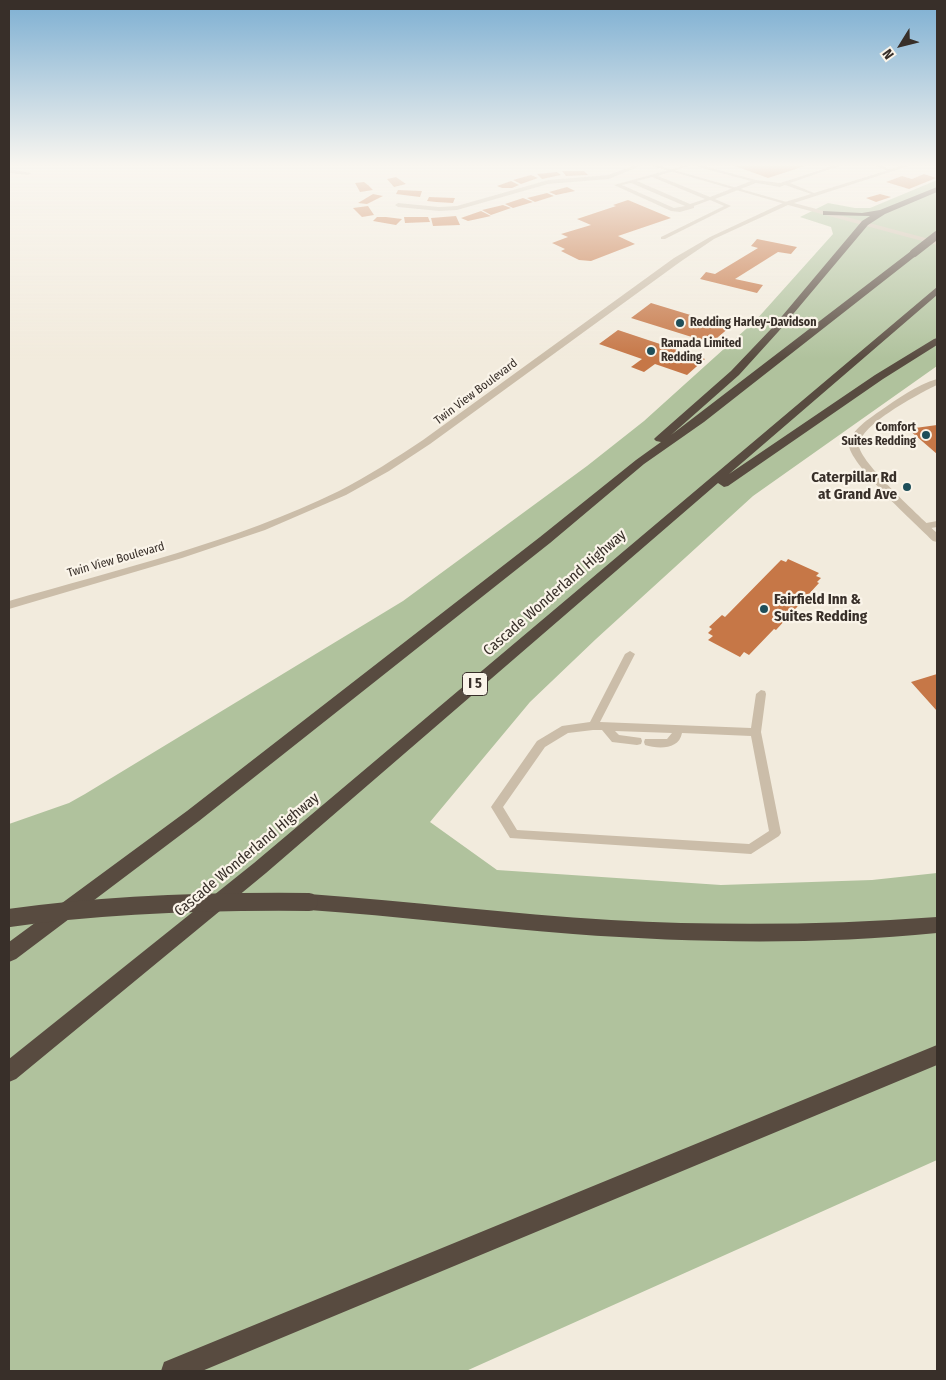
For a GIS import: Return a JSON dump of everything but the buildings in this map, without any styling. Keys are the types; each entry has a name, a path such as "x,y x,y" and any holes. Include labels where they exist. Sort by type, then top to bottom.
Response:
{"highway":[{"path":"640,462 665,433 735,373 788,315 859,230"},
{"path":"9,953 193,816 640,462 700,420 937,236"},
{"name":"Cascade Wonderland Highway","path":"9,1072 260,868 937,290"},
{"path":"691,499 726,482 878,377 937,341"},
{"path":"9,918 89,907 184,901 309,902 611,928 766,934 891,930 937,926"},
{"path":"173,1371 937,1055"}],"street":[{"name":"Twin View Boulevard","path":"9,605 245,534 296,514 379,474 453,425 677,260 728,230"},
{"path":"892,230 937,243"},
{"path":"937,382 916,392 883,415 861,432 855,441 856,455 863,464 937,539"},
{"path":"925,526 937,524"}],"lane":[{"path":"664,238 679,230"},
{"path":"593,726 630,654"},
{"path":"756,732 593,726 566,729 540,744 497,807 514,835 750,850 775,833 756,732 761,694"},
{"path":"605,727 616,739 637,741"},
{"path":"649,742 670,743 677,736 678,730"}],"green space":[{"path":"832,230 937,230 937,366 753,496 530,702 430,822 497,870 721,885 872,880 937,873 937,1160 466,1371 9,1371 9,824 69,803 85,794 403,601 587,466 644,421 756,320 833,234"}],"place":[{"name":"Redding Harley-Davidson","path":"680,323"},
{"name":"Ramada Limited Redding","path":"651,351"},
{"name":"Comfort Suites Redding","path":"926,435"},
{"name":"Caterpillar Rd at Grand Ave","path":"907,487"},
{"name":"Fairfield Inn & Suites Redding","path":"764,609"}]}
